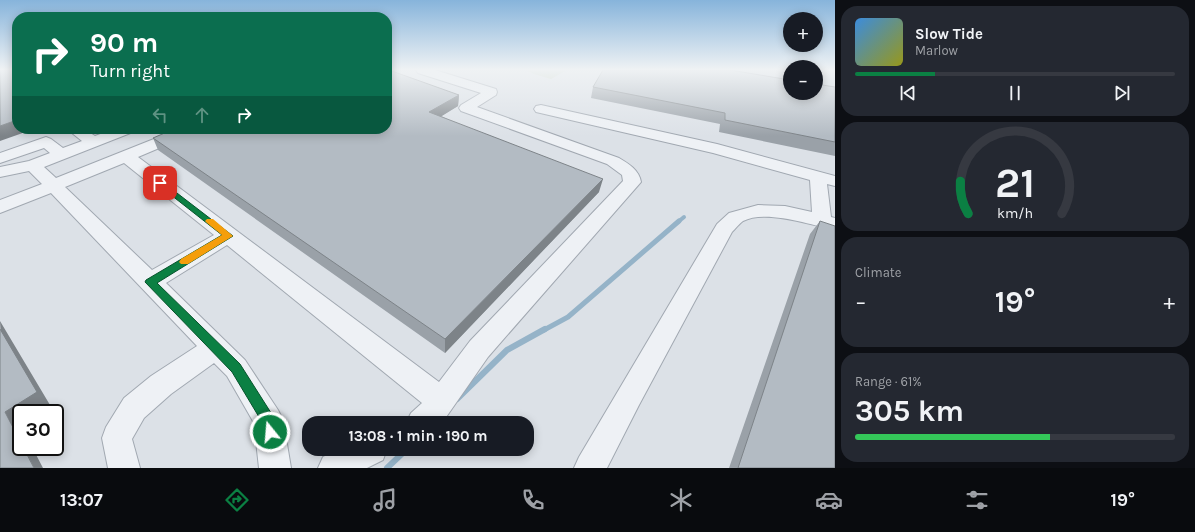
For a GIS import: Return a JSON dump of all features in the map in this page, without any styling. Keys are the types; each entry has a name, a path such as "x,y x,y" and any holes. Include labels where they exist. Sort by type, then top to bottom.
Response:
{"street":[{"path":"429,416 442,401 480,349 632,182 632,176 626,169 612,161 466,108 490,92"},
{"path":"541,109 717,149 835,181"},
{"path":"81,134 93,142"},
{"path":"2,165 33,165 115,134"},
{"path":"0,207 180,134"},
{"path":"2,165 46,142 60,154"},
{"path":"126,156 442,401"},
{"path":"33,165 236,368 268,420 275,468"},
{"path":"590,468 724,229 736,217 758,211 785,212 829,222 818,177"},
{"path":"150,282 228,236"},
{"path":"124,468 117,438 134,408 161,385 216,347"},
{"path":"334,468 358,456"}],"building":[{"path":"0,92 12,92 12,122 0,126"},
{"path":"392,92 450,92 459,95 429,112 603,179 445,339 153,138 162,134 392,134"},
{"path":"618,92 783,92 783,100 823,100 823,92 835,92 835,142 725,120 725,113"},
{"path":"820,221 835,226 835,468 738,468"},
{"path":"0,329 37,392 18,404 12,404 12,408 5,412 12,426 12,456 28,456 34,468 0,468"}],"waterway":[{"path":"678,222 684,217"},
{"path":"544,330 568,317 679,221"},
{"path":"457,399 507,350 545,329"},
{"path":"387,468 400,456"}],"slow traffic":[{"path":"184,262 228,236 210,221"}],"route":[{"path":"160,183 228,236 150,282 236,368 268,420 270,432"}]}
